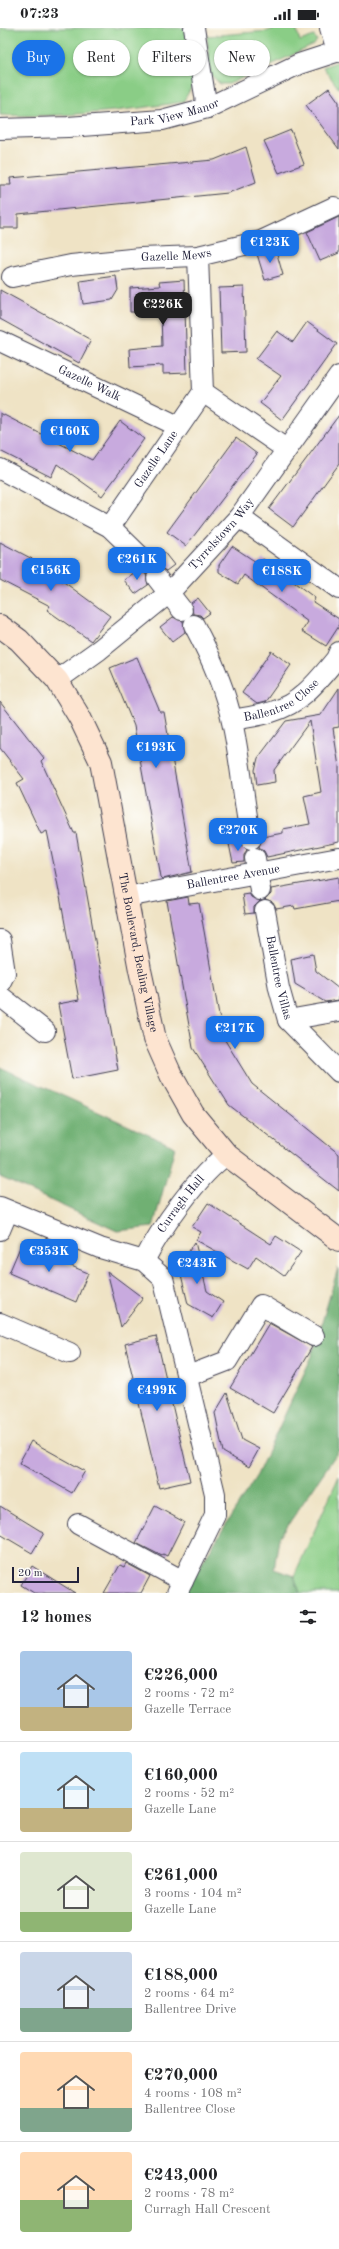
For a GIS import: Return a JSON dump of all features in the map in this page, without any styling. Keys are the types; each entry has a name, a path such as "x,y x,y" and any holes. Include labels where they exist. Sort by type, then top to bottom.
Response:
{"street":[{"path":"194,28 207,108"},
{"path":"330,28 338,51"},
{"name":"Park View Manor","path":"0,129 61,128 162,120 207,108 299,64 338,51"},
{"name":"Gazelle Mews","path":"12,277 71,265 141,258 198,256 260,241 334,206"},
{"path":"198,256 203,392 286,449"},
{"name":"Gazelle Walk","path":"0,341 178,426"},
{"name":"Tyrrelstown Way","path":"57,680 99,650 158,578 239,517 339,376"},
{"name":"Gazelle Lane","path":"110,527 178,426 203,392"},
{"path":"0,469 110,527 158,578"},
{"path":"239,517 339,590"},
{"name":"Ballentree Close","path":"158,578 188,618 210,656 232,720 243,803 251,839"},
{"name":"The Boulevard, Bealing Village","path":"0,626 19,640 57,680 80,718 101,762 126,897 155,1039 171,1075 193,1114 227,1155 339,1240"},
{"name":"Ballentree Close","path":"232,720 262,716 287,705 304,694 336,659 339,652"},
{"name":"Ballentree Avenue","path":"126,897 339,858"},
{"name":"Ballentree Villas","path":"265,911 279,988 288,1020 339,1072"},
{"path":"0,940 5,974 0,983"},
{"path":"0,996 45,1031"},
{"path":"288,1020 339,1011"},
{"name":"Curragh Hall","path":"144,1261 166,1223 216,1162 227,1155"},
{"path":"0,1230 4,1209 100,1248 144,1261 163,1278 188,1376 215,1494 215,1515 180,1587 78,1524"},
{"path":"188,1376 227,1361 260,1305 314,1336"},
{"path":"0,1323 70,1353"}],"green space":[{"path":"0,28 185,28 187,40 138,40 138,76 193,76 194,83 183,102 69,115 0,115"},
{"path":"276,28 296,28 300,41 314,36 317,40 314,45 270,65 270,40 214,40 214,76 246,76 229,84 220,84 210,74 207,36 268,31"},
{"path":"339,61 339,89 323,67"},
{"path":"0,1067 175,1147 153,1227 117,1231 0,1177"},
{"path":"338,1268 339,1450 279,1538 274,1569 294,1576 300,1593 183,1593 257,1475 312,1356"},
{"path":"339,1476 339,1593 300,1593 294,1576"}],"building":[{"path":"329,88 339,102 339,149 306,105"},
{"path":"291,130 304,164 279,173 264,141"},
{"path":"246,147 256,182 228,193 18,214 18,228 0,228 0,185 11,185 10,178 214,160"},
{"path":"339,217 339,253 320,261 307,232"},
{"path":"275,247 283,275 265,280 257,254"},
{"path":"116,276 118,290 112,300 83,304 80,281"},
{"path":"184,280 187,373 163,374 163,365 130,367 129,349 162,346 161,312 130,312 130,288 160,286 159,282"},
{"path":"244,287 246,352 221,353 219,288"},
{"path":"0,290 91,340 79,363 0,319"},
{"path":"307,322 337,344 282,420 260,403 281,376 256,359 277,331 293,342"},
{"path":"0,413 92,460 120,421 144,439 102,496 57,464 51,477 0,451"},
{"path":"339,415 339,464 293,527 269,509"},
{"path":"236,438 257,454 186,546 167,532"},
{"path":"0,542 59,573 57,577 110,616 91,641 47,610 50,606 0,580"},
{"path":"232,546 259,564 263,559 315,598 313,602 339,619 339,626 326,646 302,631 308,622 244,575 238,584 219,572 219,565"},
{"path":"163,551 174,565 166,571 158,567 156,556"},
{"path":"138,570 146,574 148,585 135,594 124,580"},
{"path":"198,598 210,613 203,618 200,615 193,614 191,603"},
{"path":"173,617 183,621 185,632 172,642 160,627"},
{"path":"271,651 291,665 265,702 257,704 242,693"},
{"path":"137,657 160,712 164,712 192,872 163,879 161,877 134,726 110,668"},
{"path":"339,688 339,727 333,728 339,767 339,842 267,857 264,851 259,847 262,837 283,833 283,829 310,824 304,796 321,792 310,721 274,770 275,782 257,785 255,770 258,758 286,721 321,715"},
{"path":"0,702 44,758 41,761 74,833 76,833 118,1070 72,1079 58,1004 79,1000 56,875 47,831 41,834 17,783 24,779 0,748"},
{"path":"240,841 247,850 244,854 244,862 233,863 229,844"},
{"path":"339,877 339,901 295,909 294,906 276,909 273,903 265,900 271,894 271,889"},
{"path":"249,893 251,897 260,901 254,907 254,913 245,914 242,894"},
{"path":"188,897 189,904 199,903 223,1037 252,1084 339,1154 339,1191 229,1105 193,1048 167,901"},
{"path":"313,954 316,971 339,989 339,1000 325,1002 295,984 291,959"},
{"path":"208,1203 271,1244 276,1236 301,1252 284,1276 256,1256 248,1269 196,1240 201,1232 192,1227"},
{"path":"195,1242 207,1291 223,1302 213,1318 188,1304 179,1266"},
{"path":"21,1245 88,1273 76,1302 9,1273"},
{"path":"107,1271 143,1298 121,1327"},
{"path":"269,1323 312,1347 273,1413 230,1388"},
{"path":"156,1336 190,1481 159,1488 125,1344"},
{"path":"227,1393 242,1440 259,1449 249,1467 223,1452 215,1413"},
{"path":"31,1441 85,1471 72,1493 19,1463"},
{"path":"0,1506 44,1533 32,1553 0,1534"},
{"path":"155,1506 184,1522 167,1556 163,1554 162,1556 136,1543"},
{"path":"126,1563 150,1576 141,1593 104,1593 120,1565 124,1567"},
{"path":"32,1566 75,1593 34,1593 21,1585"}]}
